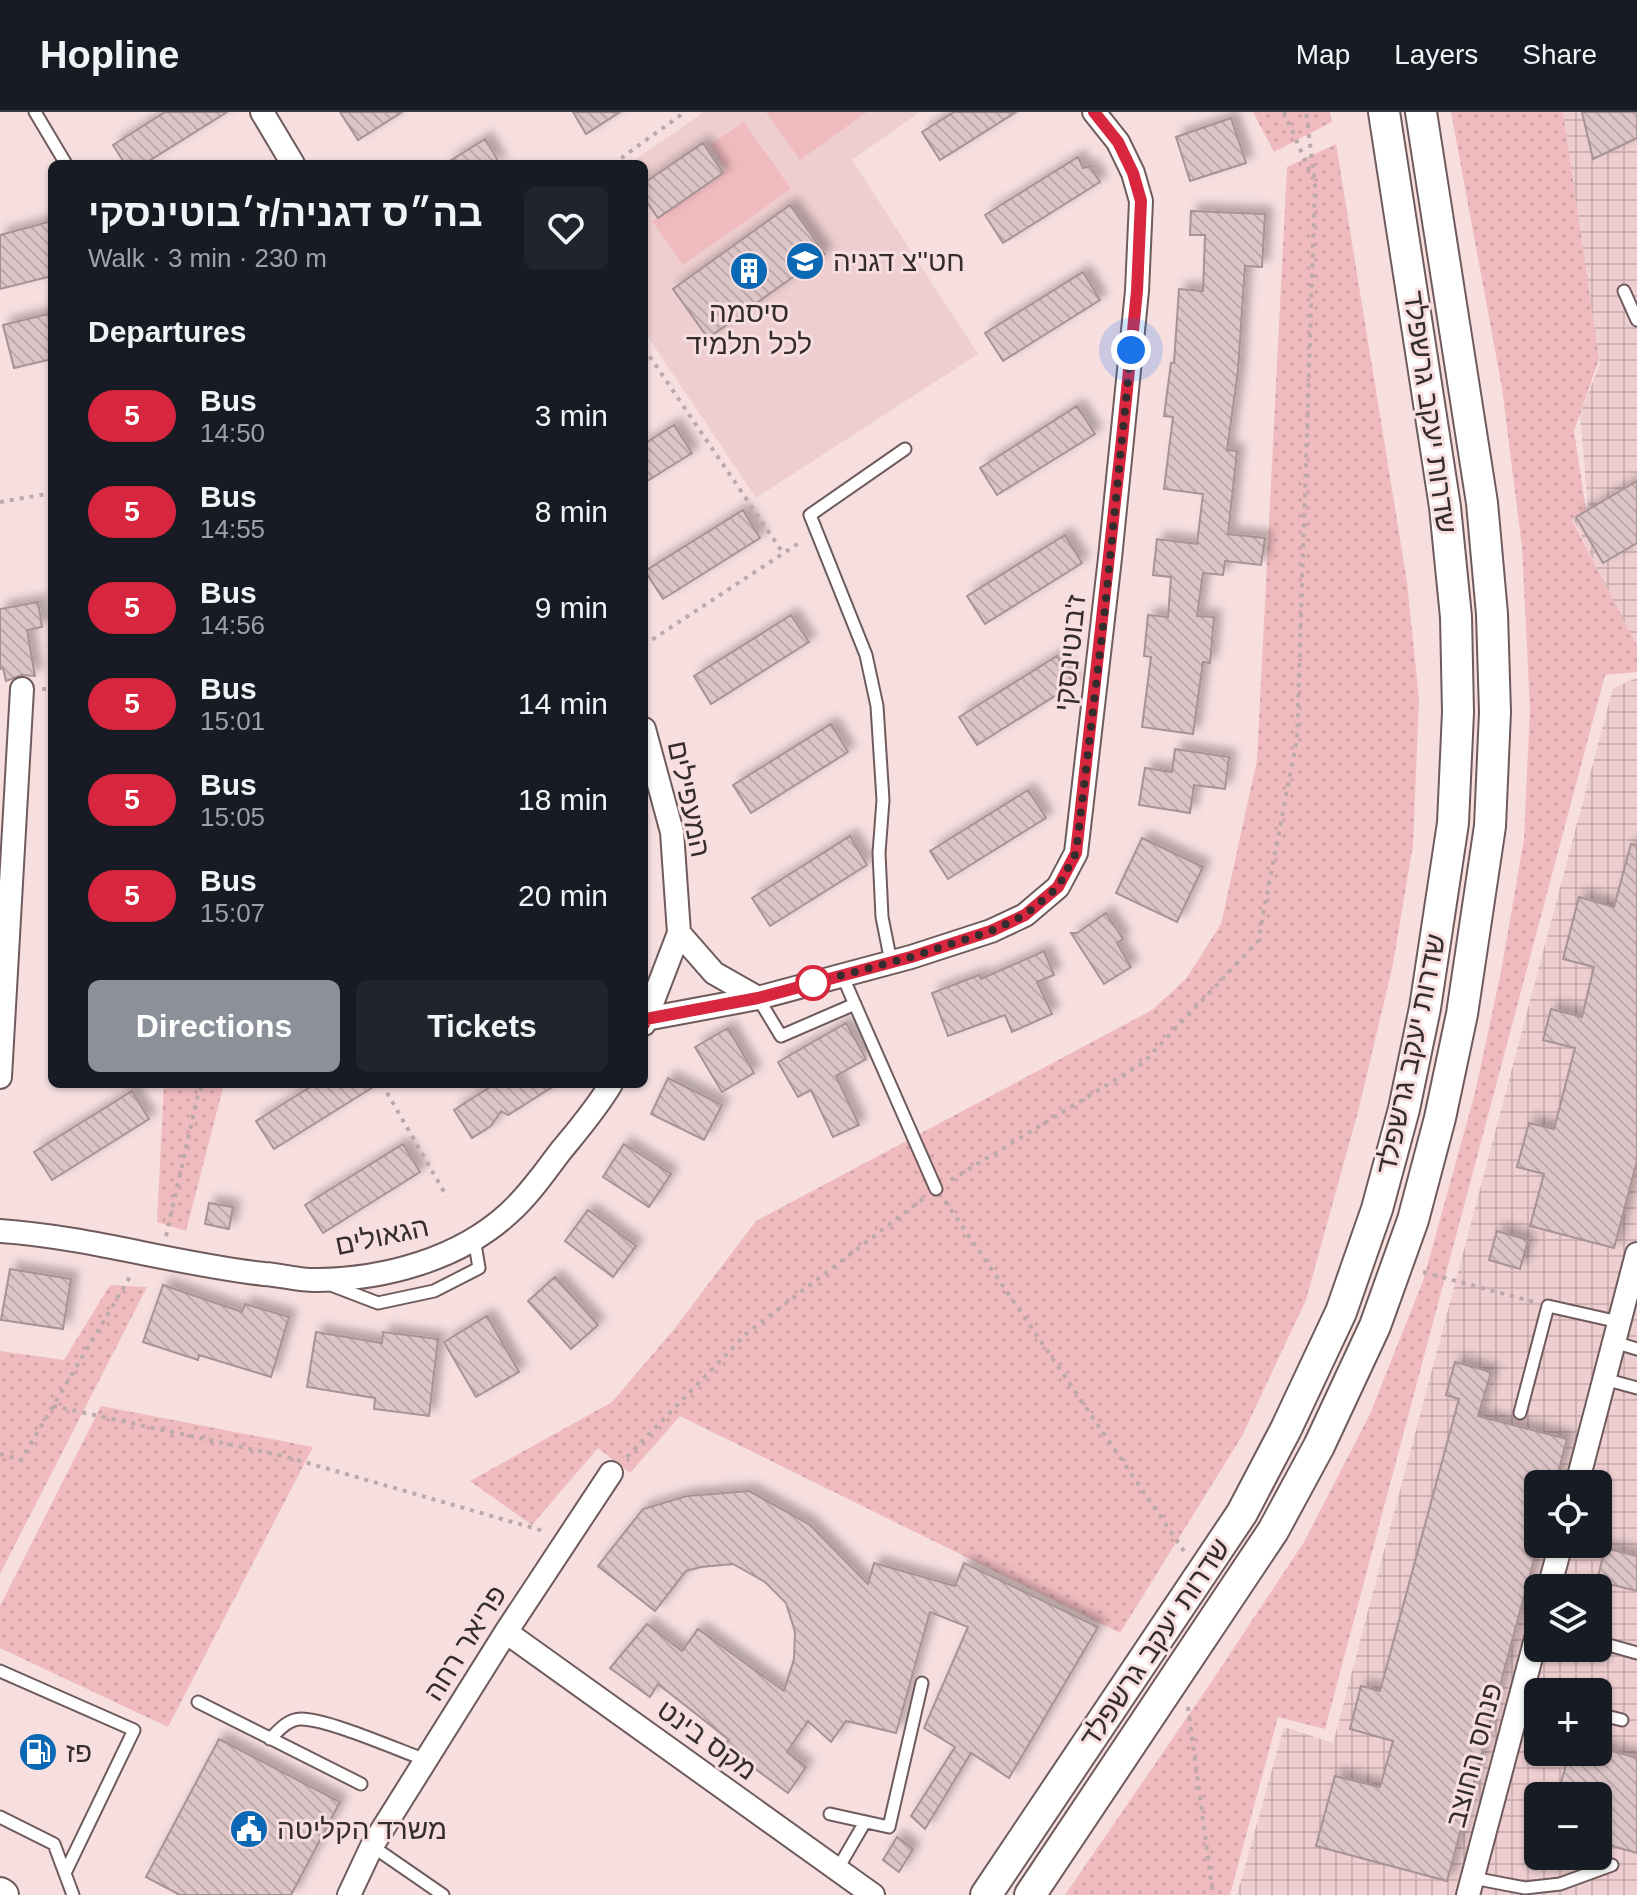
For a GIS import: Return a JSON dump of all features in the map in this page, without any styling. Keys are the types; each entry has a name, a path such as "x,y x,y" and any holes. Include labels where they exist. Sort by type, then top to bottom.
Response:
{"main road":[{"name":"שדרות יעקב גרשפלד","path":"986,1895 1242,1513 1341,1312 1377,1209 1404,1109 1425,1008 1453,823 1458,712 1454,601 1445,507 1384,112"},
{"name":"שדרות יעקב גרשפלד","path":"1030,1895 1273,1531 1319,1446 1375,1326 1413,1220 1440,1118 1462,1014 1490,826 1495,712 1492,614 1482,503 1421,112"}],"street":[{"path":"262,112 291,160"},
{"name":"ז'בוטינסקי","path":"648,1020 758,998 991,931 1025,915 1058,887 1076,853 1137,291 1141,201 1133,173 1118,142 1094,112"},
{"path":"0,1077 8,819 22,689"},
{"name":"המעפילים","path":"648,744 672,832 679,933 648,1013"},
{"path":"679,933 714,973 758,998"},
{"name":"הגאולים","path":"0,1231 43,1234 227,1270 319,1280 359,1278 407,1267 442,1256 508,1214 531,1191 608,1088"},
{"path":"1581,1470 1636,1263"},
{"name":"פריאר רחה","path":"335,1895 372,1846 506,1632 611,1473"},
{"name":"מקס בינט","path":"506,1632 873,1895"},
{"name":"פנחס החוצב","path":"1471,1887 1532,1662"},
{"name":"פריאר רחה","path":"349,1895 372,1846"}],"lane":[{"path":"35,112 64,160"},
{"path":"1624,291 1637,320"},
{"path":"891,962 882,917 879,853 883,800 877,706 866,655 810,515 905,449"},
{"path":"842,974 936,1189"},
{"path":"758,998 781,1036 855,1004"},
{"path":"319,1280 378,1303 434,1291 479,1268 474,1238"},
{"path":"1520,1413 1548,1306 1617,1332 1637,1349"},
{"path":"1604,1379 1637,1388"},
{"path":"1612,1646 1637,1653"},
{"path":"0,1671 134,1730 66,1871"},
{"path":"830,1814 889,1827 922,1683"},
{"path":"198,1702 361,1784"},
{"path":"1612,1718 1622,1720"},
{"path":"270,1739 283,1725 299,1719 320,1722 426,1760"},
{"path":"0,1817 54,1844 73,1895"},
{"path":"837,1870 865,1822"},
{"path":"372,1846 443,1895"},
{"path":"1471,1887 1525,1888 1560,1884 1598,1870"}],"path":[{"path":"619,160 685,112"},
{"path":"1284,112 1315,184"},
{"path":"611,1473 747,1333 936,1189 1143,1063 1258,941 1297,739 1315,184 1306,112"},
{"path":"648,354 783,553"},
{"path":"0,493 2,502 48,494"},
{"path":"648,642 817,531"},
{"path":"0,1454 21,1460 152,1255 199,1088"},
{"path":"384,1088 447,1197"},
{"path":"936,1189 1201,1576"},
{"path":"1396,1265 1548,1306"},
{"path":"53,1406 287,1457 569,1538"},
{"path":"1183,1668 1213,1895"}],"shaded area":[{"path":"704,112 920,112 852,160 978,354 756,498 648,337 648,160 635,160"},
{"path":"766,112 867,112 800,160"},
{"path":"1253,112 1330,112 1332,122 1274,152"},
{"path":"1451,112 1563,112 1599,359 1574,431 1586,510 1572,520 1637,646 1637,672 1605,675 1325,1729 1278,1717 1230,1895 1065,1895 1304,1542 1370,1414 1423,1281 1475,1093 1501,972 1524,839 1530,708 1522,547 1502,388"},
{"path":"1558,112 1637,112 1637,649 1573,519 1588,506 1580,414 1600,364"},
{"path":"744,122 791,189 683,265 652,221 726,169 710,145"},
{"path":"1336,144 1407,582 1419,699 1413,845 1393,964 1359,1108 1306,1300 1242,1436 1120,1633 680,1416 630,1473 598,1448 532,1525 470,1481 612,1402 675,1328 756,1221 1152,1010 1186,979 1221,924 1257,760 1287,167"},
{"path":"1637,678 1637,1895 1237,1895 1284,1727 1333,1743 1613,688"},
{"path":"164,1088 223,1088 186,1231 157,1222"},
{"path":"110,1285 147,1287 0,1574 0,1351 64,1360"},
{"path":"101,1406 313,1447 168,1727 0,1648 0,1606"}],"building":[{"path":"165,112 227,112 150,160 122,160 113,145"},
{"path":"340,112 402,112 358,140"},
{"path":"573,112 620,112 586,134"},
{"path":"954,112 1016,112 940,160 922,132"},
{"path":"1582,112 1637,112 1637,138 1593,159"},
{"path":"1231,118 1246,163 1190,181 1176,137"},
{"path":"485,139 498,160 451,160"},
{"path":"703,143 723,173 658,218 648,204 648,180"},
{"path":"1078,157 1083,168 1090,166 1100,182 1003,243 985,215"},
{"name":"סיסמה לכל תלמיד","path":"790,205 825,254 708,338 673,289"},
{"path":"1191,211 1265,214 1262,267 1245,266 1238,371 1227,450 1237,451 1228,534 1265,538 1261,565 1225,561 1223,575 1203,573 1197,616 1214,617 1210,663 1203,662 1193,734 1142,727 1151,657 1144,656 1148,615 1168,617 1171,577 1153,575 1157,539 1197,544 1203,494 1164,489 1173,417 1164,416 1171,363 1174,363 1179,289 1203,291 1205,235 1190,235"},
{"path":"48,222 48,277 0,289 0,235"},
{"path":"1083,272 1100,300 1003,361 985,333"},
{"path":"48,314 48,360 14,368 3,325"},
{"path":"1077,406 1095,434 997,495 980,468"},
{"path":"674,425 692,453 648,480 648,441"},
{"path":"1637,481 1637,543 1603,563 1576,517"},
{"path":"743,510 760,538 663,599 648,576 648,569"},
{"path":"1065,535 1082,563 985,624 967,596"},
{"path":"38,602 42,627 27,630 35,676 22,675 6,681 3,668 0,669 0,609"},
{"path":"791,615 809,642 711,704 694,676"},
{"path":"1057,656 1074,684 977,745 959,717"},
{"path":"831,724 848,752 751,813 733,785"},
{"path":"1175,749 1229,757 1225,789 1194,785 1190,813 1139,805 1145,768 1172,772"},
{"path":"1028,790 1046,818 948,879 930,851"},
{"path":"850,836 867,865 770,926 752,898"},
{"path":"1142,838 1203,867 1177,922 1116,893"},
{"path":"1631,844 1637,845 1637,1161 1614,1248 1530,1226 1544,1174 1517,1167 1529,1123 1554,1129 1575,1048 1543,1040 1551,1009 1582,1017 1594,967 1563,959 1579,897 1614,907"},
{"path":"1106,913 1123,939 1117,943 1131,967 1104,984 1071,933 1077,933"},
{"path":"1044,951 1054,975 1037,982 1052,1014 1012,1032 1005,1015 948,1036 932,993 979,975 981,979"},
{"path":"846,1023 866,1059 836,1076 859,1125 833,1137 811,1090 798,1097 778,1062"},
{"path":"728,1028 754,1073 722,1092 695,1047"},
{"path":"668,1078 722,1105 704,1140 651,1114"},
{"path":"309,1088 372,1088 274,1149 256,1121"},
{"path":"489,1088 551,1088 508,1115 501,1111 491,1126 472,1138 454,1110"},
{"path":"132,1091 149,1119 52,1180 34,1152"},
{"path":"403,1144 420,1172 323,1233 305,1205"},
{"path":"624,1144 671,1174 649,1207 603,1177"},
{"path":"209,1203 233,1207 229,1229 205,1224"},
{"path":"588,1210 636,1246 613,1277 565,1241"},
{"path":"1497,1231 1528,1240 1520,1269 1489,1260"},
{"path":"10,1269 71,1279 63,1329 1,1320"},
{"path":"555,1277 598,1325 571,1349 528,1301"},
{"path":"163,1285 242,1312 245,1304 289,1317 271,1377 199,1355 198,1360 143,1342"},
{"path":"487,1316 519,1372 476,1397 444,1342"},
{"path":"316,1332 382,1343 383,1332 438,1339 429,1416 374,1409 375,1398 307,1387"},
{"path":"1455,1362 1491,1372 1478,1416 1567,1439 1559,1470 1524,1470 1524,1558 1534,1558 1530,1574 1524,1574 1524,1597 1447,1881 1316,1846 1335,1776 1380,1787 1393,1741 1350,1729 1361,1686 1380,1691 1459,1399 1446,1395"},
{"path":"749,1491 809,1524 868,1584 874,1563 955,1586 964,1563 1098,1627 1009,1778 971,1753 925,1829 911,1816 955,1747 924,1728 968,1627 930,1612 896,1733 846,1721 831,1742 808,1721 787,1752 806,1767 788,1793 724,1746 729,1740 658,1684 650,1697 610,1668 647,1624 682,1651 698,1629 784,1691 794,1659 795,1632 786,1603 765,1582 733,1564 701,1567 686,1571 655,1611 598,1566 643,1509 687,1496"},
{"path":"1612,1550 1637,1556 1637,1591 1612,1585 1612,1574 1599,1574 1603,1558 1612,1558"},
{"name":"משרד הקליטה","path":"219,1739 340,1802 291,1895 180,1895 146,1877"},
{"path":"1612,1751 1637,1758 1637,1853 1612,1846 1612,1782 1561,1782 1566,1766 1612,1766"},
{"path":"897,1837 913,1849 899,1872 883,1860"}],"bus line":[{"name":"5","path":"648,1019 758,998 911,957 991,931 1025,915 1058,887 1076,853 1137,291 1141,201 1133,173 1118,142 1094,112"}],"place":[{"name":"חט''צ דגניה","path":"805,261"},
{"name":"סיסמה לכל תלמיד","path":"749,271"},
{"name":"פז","path":"38,1752"},
{"name":"משרד הקליטה","path":"249,1829"}],"route":[{"path":"813,983 911,957 991,931 1025,915 1058,887 1076,853 1131,350"}]}
